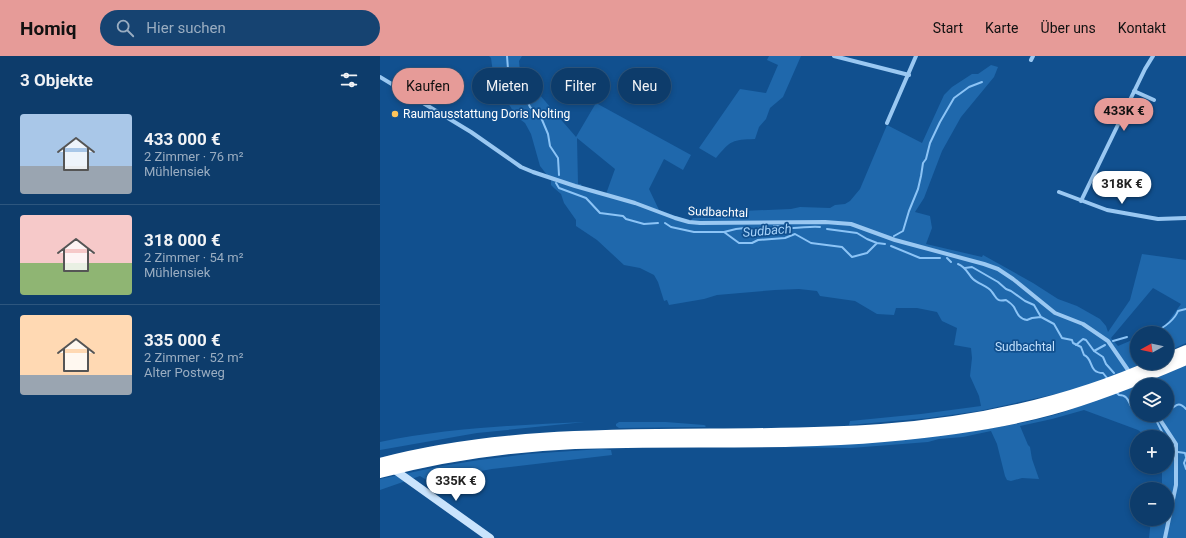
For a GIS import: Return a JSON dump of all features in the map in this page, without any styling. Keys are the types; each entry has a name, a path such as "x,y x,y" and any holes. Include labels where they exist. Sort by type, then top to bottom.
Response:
{"highway":[{"path":"1174,355 1186,350"},
{"path":"1174,363 1186,360"},
{"path":"380,473 438,459 475,453 523,448 607,444 826,440 898,436 981,425 1023,417 1069,400 1119,378 1145,370"},
{"path":"380,463 435,450 520,440 624,435 817,432 882,429 979,417 1069,400"}],"street":[{"path":"834,56 909,75"},
{"path":"887,123 916,56"},
{"path":"1081,201 1145,68 1153,56"},
{"name":"Sudbachtal","path":"380,77 471,132 521,167 547,178 635,203 675,218 700,223 824,222 851,224 895,240 998,269 1013,279 1055,313 1083,324 1108,341 1132,378"},
{"path":"1134,91 1154,100"},
{"path":"1059,192 1107,210 1158,219 1186,218"},
{"path":"1162,422 1176,444 1176,485 1165,538"},
{"path":"380,460 490,538"}],"green space":[{"name":"Sudbachtal","path":"489,56 522,56 519,61 520,68 492,68 491,58"},
{"path":"769,56 801,56 783,97 770,108 766,119 759,127 755,139 732,142 716,158 699,148 740,89 766,93 778,65 767,60"},
{"name":"Sudbachtal","path":"991,65 998,67 994,77 961,117 942,151 924,198 915,212 930,216 932,228 926,244 982,257 983,255 1058,299 1077,306 1100,319 1106,326 1108,332 1130,300 1142,254 1186,260 1186,343 1174,349 1174,326 1165,326 1181,304 1153,288 1111,338 1118,346 1130,341 1130,369 1125,371 1130,379 1130,422 1174,422 1174,378 1157,378 1186,365 1186,538 1149,538 1150,526 1174,526 1174,482 1162,482 1162,474 1174,474 1174,430 1138,430 1084,410 1020,426 1030,447 1032,459 1039,479 1022,478 1011,481 1007,480 997,444 991,431 928,442 851,448 768,447 887,440 976,431 1022,423 1072,409 1065,392 979,411 929,418 849,425 850,421 981,406 979,396 970,376 972,358 971,348 954,345 957,328 942,321 937,312 917,308 896,308 894,315 877,314 855,301 820,296 817,291 799,289 717,295 704,299 669,305 667,300 664,301 658,282 654,275 640,268 624,265 597,240 576,226 576,220 564,203 561,194 551,185 551,180 540,166 531,134 525,123 517,117 509,104 543,104 543,99 576,137 595,104 598,104 691,155 683,170 664,159 649,189 659,210 690,221 693,218 728,217 742,211 791,209 800,207 830,208 850,201 860,189 887,125 922,143 944,95 952,87 972,74 978,74","holes":["577,138 615,169 606,194 582,188 581,184 578,184"]},
{"path":"585,422 477,433 380,450 380,442 431,433 507,426"},
{"path":"619,422 666,422 706,426 619,428 616,424"},
{"path":"601,449 611,450 612,455 492,469 470,473 433,484 420,476 380,490 380,479 442,466 527,454"}],"waterway":[{"name":"Sudbach","path":"507,56 508,68"},
{"path":"894,236 903,231 918,189 923,163 926,159 930,143 940,122 954,98 969,87 982,82"},
{"name":"Sudbach","path":"529,104 530,107 540,115 548,134 550,146 558,158 559,175"},
{"name":"Sudbach","path":"556,183 559,188 586,198 600,213 623,216 626,219 644,224 658,223"},
{"name":"Sudbach","path":"665,223 671,227 694,232 724,232 739,243 752,243 758,240 785,238 795,234 811,243 842,247 852,257 867,253 877,243"},
{"name":"Sudbach","path":"724,232 745,228 755,230 766,226"},
{"name":"Sudbach","path":"774,226 793,228 820,227"},
{"name":"Sudbach","path":"827,229 857,233 877,243 885,244"},
{"name":"Sudbach","path":"891,246 920,258 940,258"},
{"name":"Sudbach","path":"947,258 951,262"},
{"name":"Sudbach","path":"958,264 961,265 975,281 990,290 997,299 1006,300 1010,303 1022,318 1027,320 1041,317"},
{"name":"Sudbach","path":"965,268 972,267 998,282 1025,301 1034,305 1041,317 1054,324 1062,338 1072,340 1073,343 1081,347 1084,355 1087,357 1095,371 1103,373 1107,378"},
{"path":"1165,326 1174,318 1178,311 1186,309"},
{"path":"1113,341 1127,337"},
{"name":"Sudbach","path":"1076,345 1083,339 1086,340 1094,351 1103,357 1106,364 1114,373"},
{"path":"1094,351 1105,345"},
{"name":"Sudbach","path":"1116,392 1119,395 1126,397 1130,404"},
{"name":"Sudbach","path":"1174,407 1180,405 1186,409"},
{"path":"1157,422 1161,430"},
{"path":"1178,452 1185,453 1186,457"},
{"path":"1186,458 1184,463 1186,469"}],"place":[{"name":"Raumausstattung Doris Nolting","path":"395,114"}]}
